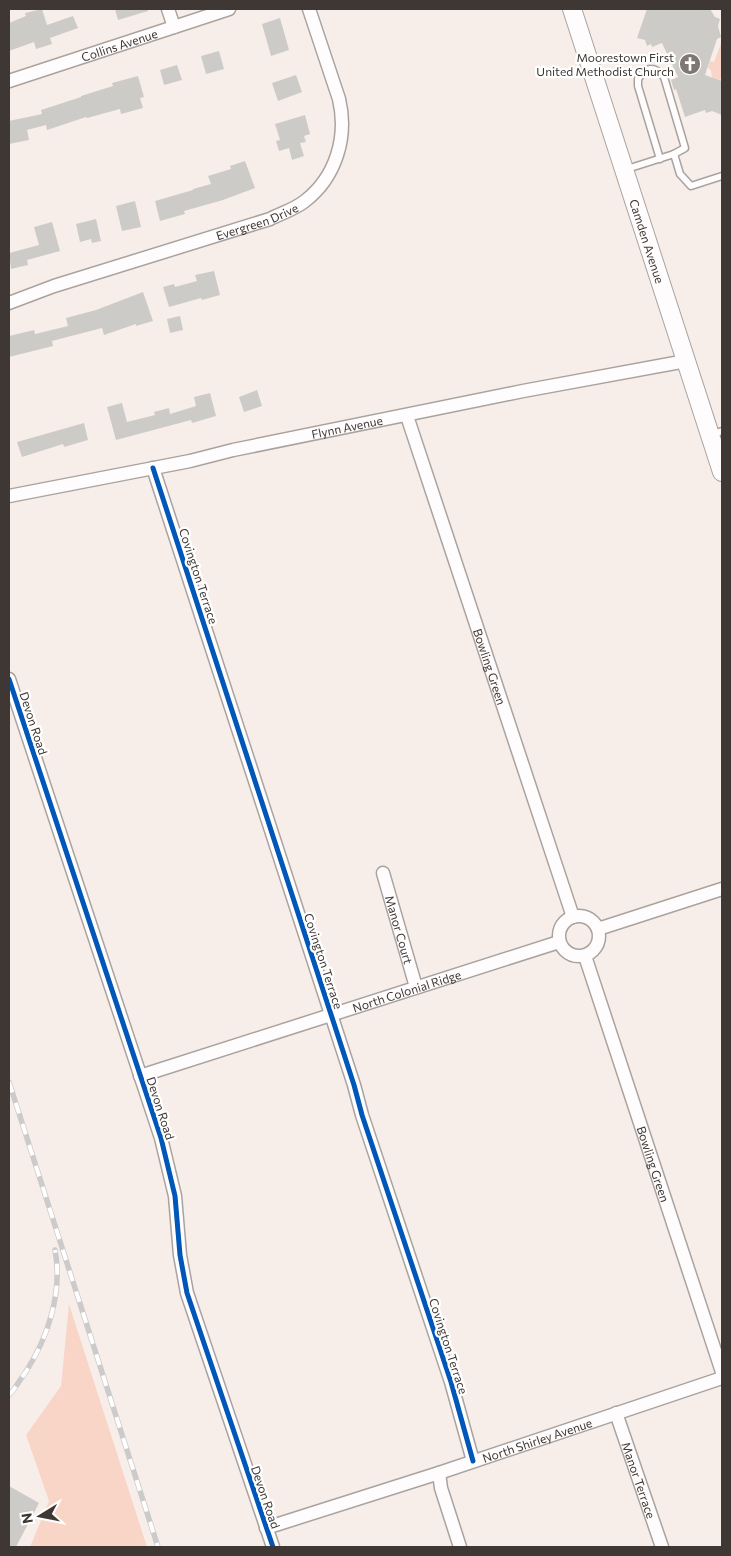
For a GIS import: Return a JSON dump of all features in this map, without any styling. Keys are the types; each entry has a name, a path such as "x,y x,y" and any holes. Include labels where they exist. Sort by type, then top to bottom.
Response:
{"main road":[{"name":"Camden Avenue","path":"572,9 686,361 716,433 722,472"}],"street":[{"path":"168,9 174,27"},
{"name":"Collins Avenue","path":"9,81 229,9"},
{"name":"Evergreen Drive","path":"9,303 54,286 231,233 292,210 305,201 314,192 334,163 342,140 342,113 339,99 309,9"},
{"name":"Flynn Avenue","path":"9,496 523,391 686,361"},
{"name":"Bowling Green","path":"407,416 573,917"},
{"name":"Covington Terrace","path":"153,468 362,1115 451,1382 473,1461"},
{"name":"Devon Road","path":"9,679 161,1138 172,1177 178,1216 180,1255 187,1293 273,1547"},
{"name":"Manor Court","path":"382,873 416,988"},
{"path":"598,929 722,889"},
{"path":"573,917 588,918 598,929 598,942 591,953 585,956 578,957 566,952 559,942 562,924 573,917"},
{"name":"North Colonial Ridge","path":"140,1076 559,942"},
{"name":"Bowling Green","path":"585,956 722,1372"},
{"name":"North Shirley Avenue","path":"266,1528 722,1378"},
{"name":"Manor Terrace","path":"616,1413 662,1547"},
{"path":"438,1473 460,1547"}],"lane":[{"path":"625,170 660,159 674,154 685,148 664,77 658,71 652,69 646,70 638,79 638,86 660,159"},
{"path":"674,154 680,174 692,186 722,176"}],"shaded area":[{"path":"722,41 722,78 719,80 712,78 708,67 710,61 714,62"},
{"path":"69,1304 147,1547 30,1547 49,1501 26,1435 61,1386"}],"building":[{"path":"42,9 47,25 73,16 78,28 50,38 52,44 36,49 34,42 9,51 9,23 26,16 25,13"},
{"path":"115,9 148,9 148,11 118,20"},
{"name":"Moorestown First United Methodist Church","path":"647,9 710,9 715,17 720,19 718,26 721,37 717,39 705,75 722,81 722,115 712,111 706,113 705,110 685,117 671,80 678,77 662,43 652,47 651,44 647,46 645,40 637,38"},
{"path":"280,18 289,50 271,56 262,24"},
{"path":"219,51 224,69 206,74 201,56"},
{"path":"177,65 182,80 164,85 160,70"},
{"path":"296,75 302,92 278,101 272,83"},
{"path":"138,76 144,97 140,98 143,108 121,114 120,109 86,117 47,130 46,125 27,130 29,140 9,144 9,121 42,114 41,110 113,86 112,83"},
{"path":"305,115 310,134 304,136 306,142 300,143 304,156 292,160 289,148 279,151 276,141 280,140 275,124"},
{"path":"245,161 255,188 223,200 184,211 185,214 160,221 155,201 211,184 208,176 231,169 230,166"},
{"path":"135,201 141,227 122,231 116,206"},
{"path":"96,219 101,241 92,243 91,239 80,242 76,224"},
{"path":"52,222 60,251 27,260 28,265 11,269 9,253 39,245 34,227"},
{"path":"214,271 220,295 169,307 163,287 174,284 175,287 197,281 195,275"},
{"path":"143,292 153,321 136,326 136,324 104,335 102,328 52,341 53,346 9,357 9,336 34,330 35,334 68,326 66,318 96,310"},
{"path":"180,316 183,330 170,333 167,319"},
{"path":"257,390 262,406 244,412 239,397"},
{"path":"210,393 216,416 192,423 191,420 116,440 107,407 122,403 127,422 155,415 154,412 169,408 170,414 196,406 194,397"},
{"path":"84,423 88,440 64,447 63,444 22,457 17,442"},
{"path":"9,1486 39,1503 16,1547 9,1547"}],"railway":[{"path":"9,1082 158,1547"},
{"path":"9,1395 33,1359 47,1330 52,1314 57,1282 55,1250"}],"cycle path":[{"path":"153,468 354,1085 362,1115 451,1382 473,1461"},
{"path":"9,679 161,1138 175,1196 180,1255 187,1293 273,1547"}],"place":[{"name":"Moorestown First United Methodist Church","path":"690,64"}]}
